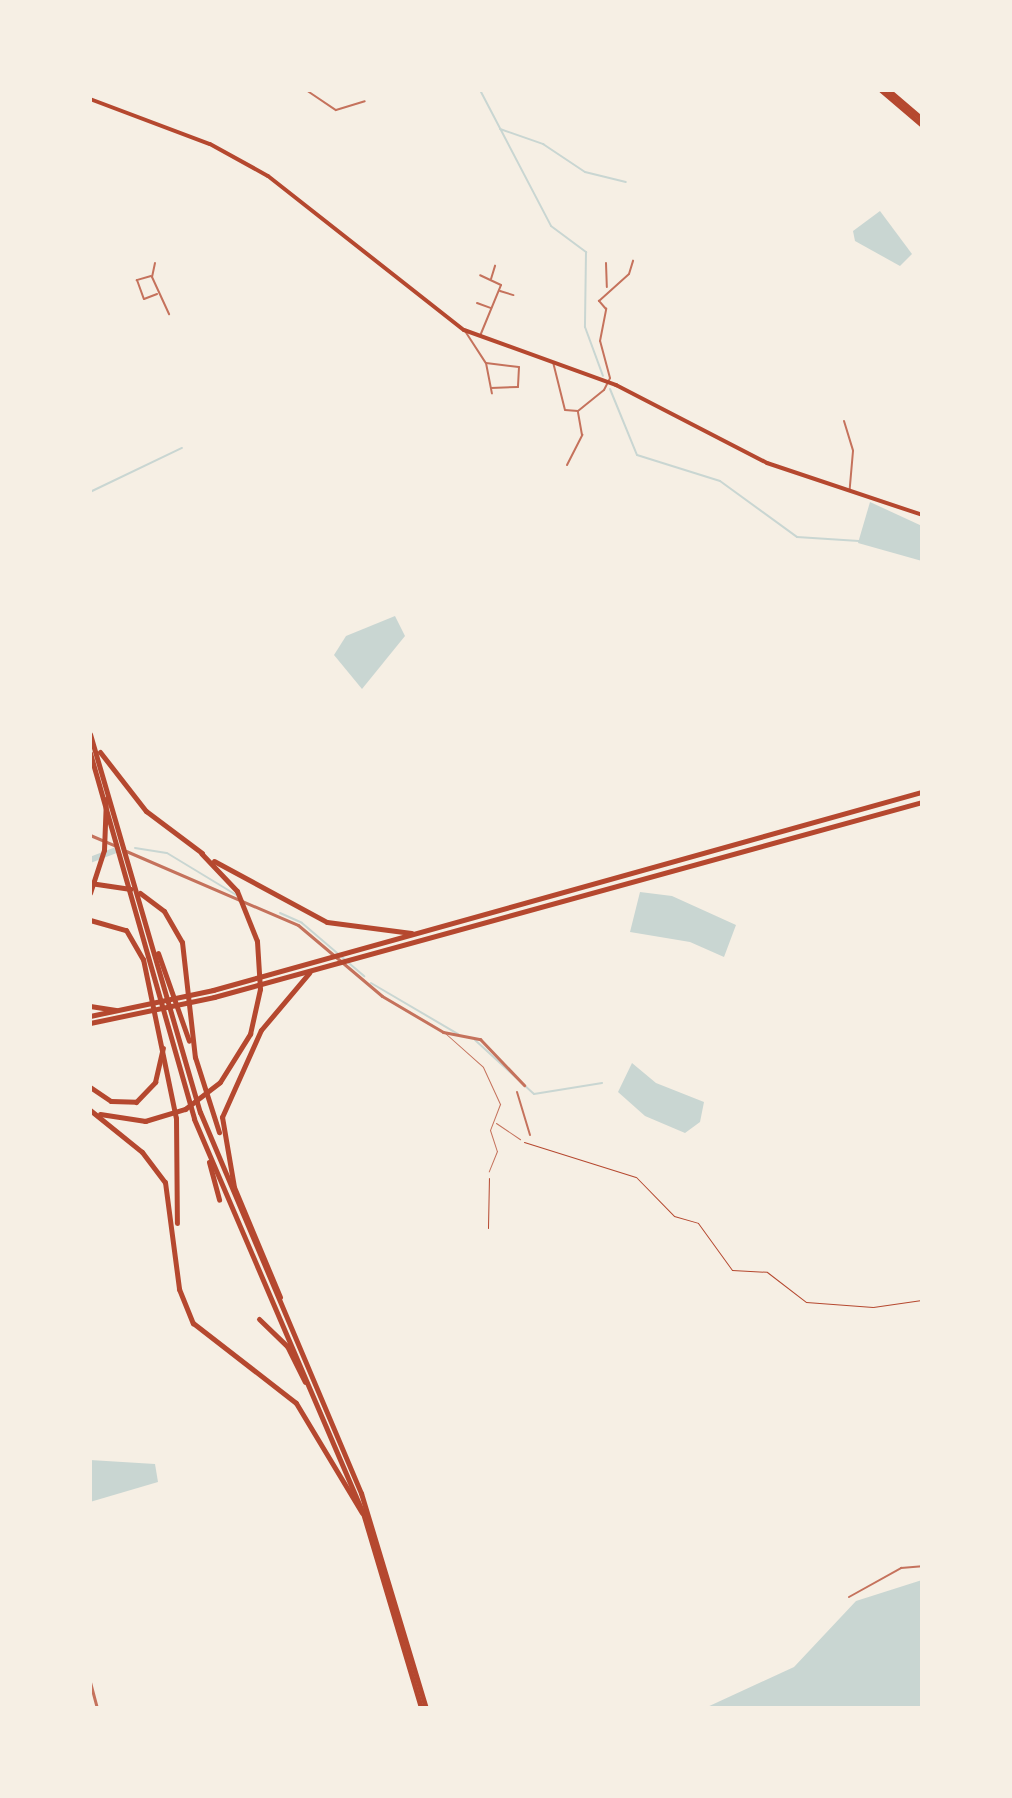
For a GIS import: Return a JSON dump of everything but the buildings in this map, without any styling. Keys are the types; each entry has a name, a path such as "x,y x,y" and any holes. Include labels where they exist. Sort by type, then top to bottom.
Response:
{"highway":[{"path":"881,90 922,122"},
{"path":"888,90 922,122"},
{"path":"90,734 113,809 194,1119 219,1200"},
{"path":"95,746 146,811 201,853 327,922 420,932"},
{"path":"90,753 134,869 209,1138 371,1520 424,1708"},
{"path":"214,993 356,950 921,792"},
{"path":"90,893 101,866 106,799"},
{"path":"90,1024 317,968 922,802"},
{"path":"90,1110 123,1121 168,1116 220,1082 244,1048 258,1006 260,952 249,914 230,882 201,853"},
{"path":"90,883 122,885 152,900 186,952 195,1057"},
{"path":"138,913 143,959 162,1031 181,1158 174,1244"},
{"path":"90,920 126,930 143,959"},
{"path":"148,924 222,1141 290,1325"},
{"path":"222,1141 225,1101 245,1059 284,997 317,968"},
{"path":"90,1006 138,1010"},
{"path":"90,1016 121,1010"},
{"path":"90,1087 121,1103 143,1097 159,1072 162,1031"},
{"path":"90,1110 142,1152 165,1182 174,1244 193,1323 296,1403 363,1513"},
{"path":"194,1119 363,1513 424,1708"},
{"path":"259,1319 287,1346 312,1392"}],"main road":[{"path":"90,99 210,144 268,176 464,330 608,382 740,452 922,515"}],"street":[{"path":"306,90 336,110 365,101"},
{"path":"578,411 608,382 600,341 606,309 599,301 607,288 629,274 633,261"},
{"path":"155,263 152,277 169,314"},
{"path":"606,263 607,288"},
{"path":"491,279 495,266"},
{"path":"480,275 491,279 499,291 513,295"},
{"path":"152,277 137,280 144,299 159,294"},
{"path":"475,345 481,338 499,291"},
{"path":"477,303 493,309"},
{"path":"464,330 486,363 492,393"},
{"path":"553,361 561,403 578,411"},
{"path":"486,363 519,367 518,387 491,388"},
{"path":"567,465 582,435 578,411"},
{"path":"844,421 853,451 850,490"},
{"path":"90,835 101,836 150,863 298,925 382,996 443,1032 448,1028 480,1039 524,1085"},
{"path":"517,1092 530,1135"},
{"path":"849,1597 890,1573 922,1566"},
{"path":"90,1682 97,1708"}],"lane":[{"path":"443,1032 488,1075 501,1108 493,1121 497,1151 489,1171"},
{"path":"493,1121 520,1139"}],"path":[{"path":"520,1139 636,1177 674,1216 698,1223 732,1270 767,1272 806,1302 873,1307 922,1300"},
{"path":"488,1228 489,1171"}],"shaded area":[{"path":"880,211 912,254 900,266 855,241 853,231"},
{"path":"870,502 922,526 922,561 858,543"},
{"path":"395,616 405,636 362,689 334,655 346,636"},
{"path":"640,892 672,896 736,925 724,957 690,942 630,932"},
{"path":"632,1063 656,1083 704,1102 700,1122 685,1133 645,1116 618,1092"},
{"path":"90,1460 155,1464 158,1482 90,1502"},
{"path":"922,1580 922,1708 705,1708 794,1667 856,1601"}],"waterway":[{"path":"480,90 551,226 586,252 585,327 603,376"},
{"path":"500,129 543,144 585,172 626,182"},
{"path":"610,389 637,455 720,481 797,537 859,541"},
{"path":"90,492 182,448"},
{"path":"135,848 167,853 238,896"},
{"path":"90,860 114,851"},
{"path":"280,913 302,923 364,976"},
{"path":"371,983 458,1034"},
{"path":"475,1040 534,1094 602,1083"}]}
